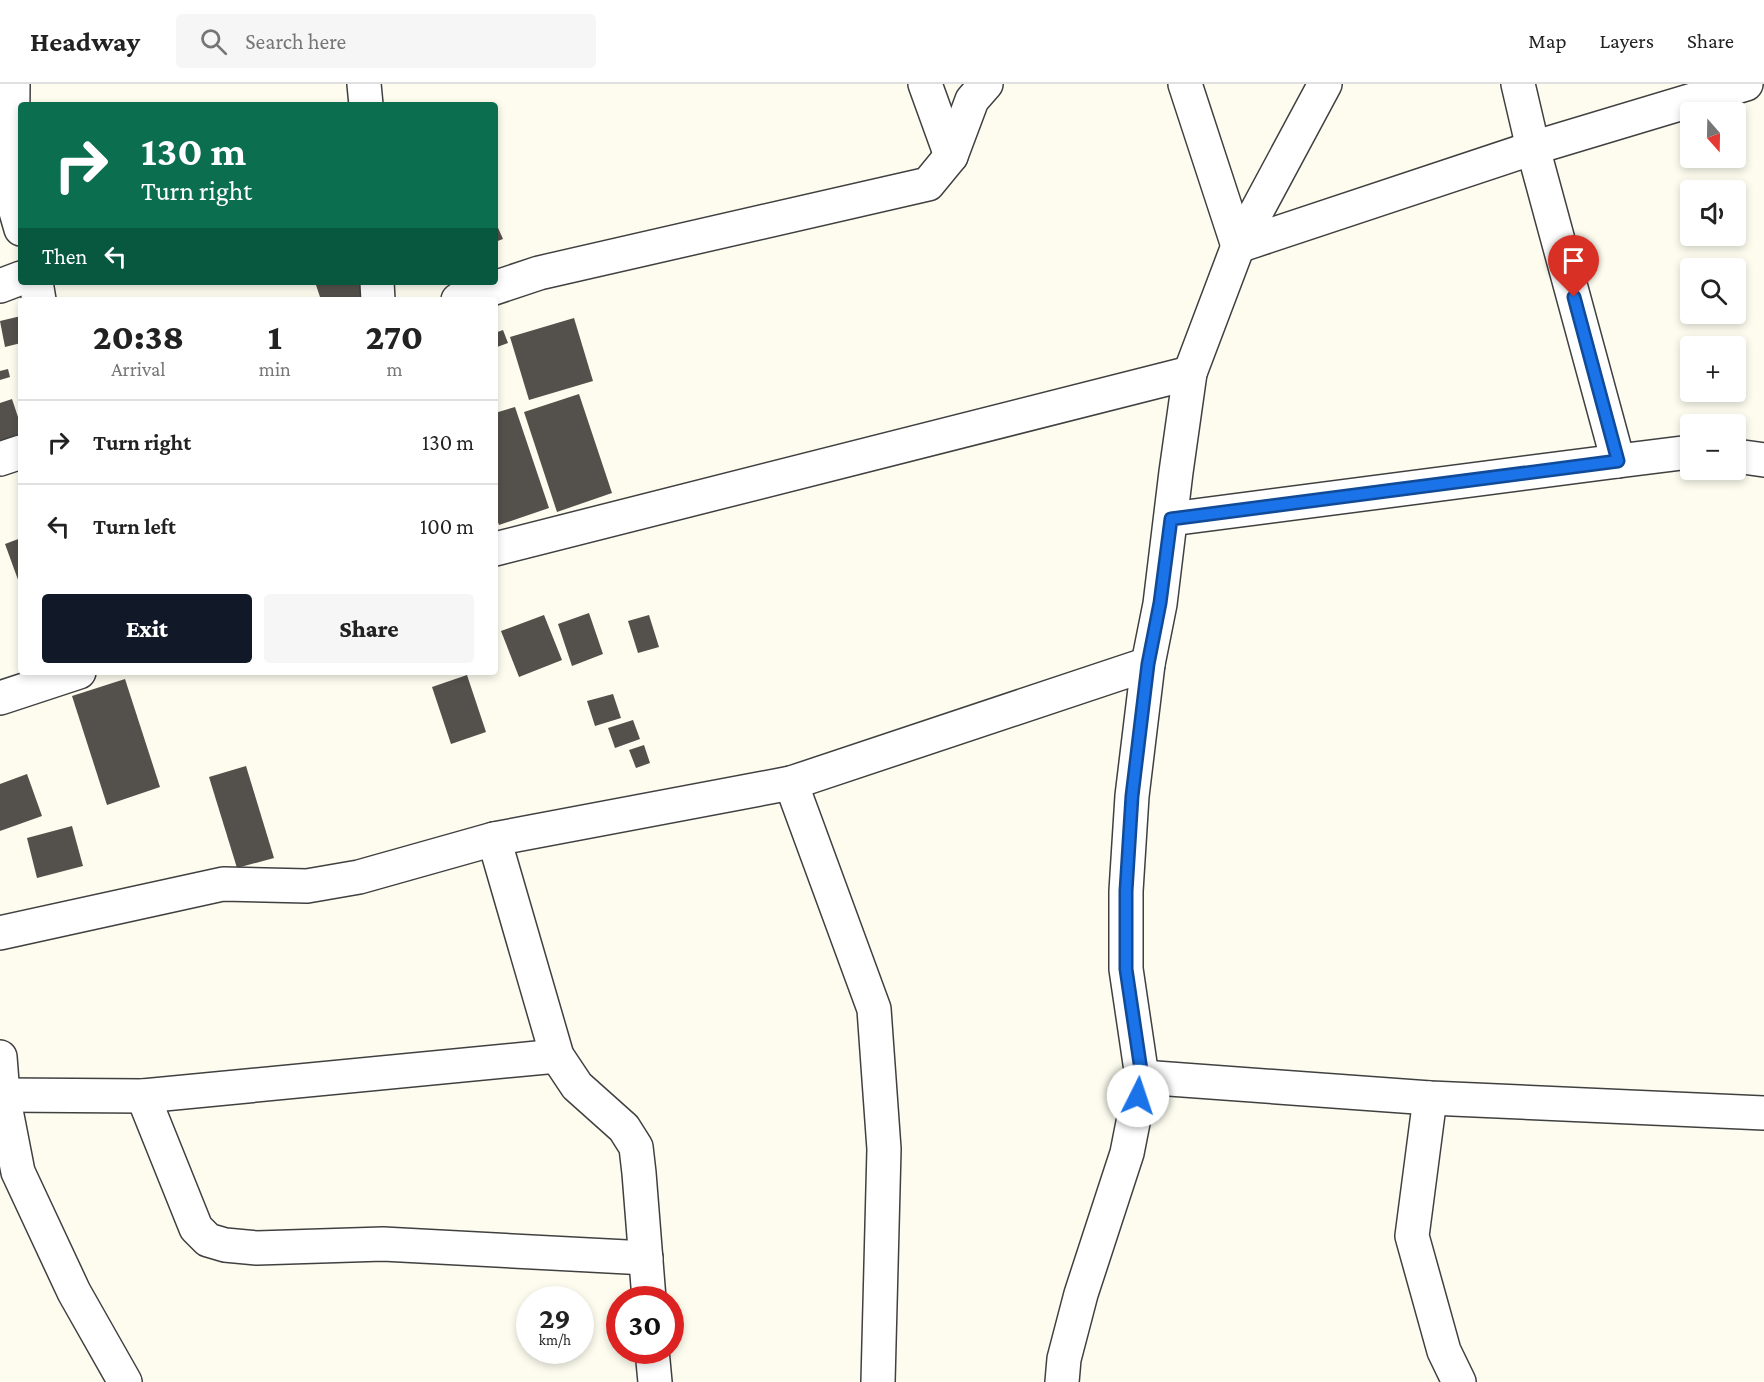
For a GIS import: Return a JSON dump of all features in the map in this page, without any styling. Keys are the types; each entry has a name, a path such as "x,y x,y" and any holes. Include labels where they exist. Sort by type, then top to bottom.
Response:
{"street":[{"path":"13,84 12,198 18,219"},
{"path":"364,84 366,102"},
{"path":"924,84 951,156"},
{"path":"467,297 539,273 928,184 951,156 972,100 986,84"},
{"path":"1185,84 1238,246"},
{"path":"1062,1382 1064,1359 1081,1294 1127,1153 1142,1077 1126,969 1126,891 1132,796 1148,664 1160,603 1190,373 1238,246 1325,84"},
{"path":"1518,84 1533,148 1618,461"},
{"path":"1238,246 1533,148 1746,84"},
{"path":"0,286 18,279"},
{"path":"498,548 1190,373"},
{"path":"1171,519 1680,453"},
{"path":"0,459 18,454"},
{"path":"1746,457 1764,460"},
{"path":"0,933 223,884 307,886 359,878 494,839 791,783 1148,664"},
{"path":"0,698 70,675"},
{"path":"791,783 874,1009 884,1149 878,1382"},
{"path":"494,839 557,1056 577,1086 624,1128 636,1147 648,1286"},
{"path":"3,1095 143,1096 557,1056"},
{"path":"0,1057 3,1095 18,1172 74,1292 125,1382"},
{"path":"1142,1077 1430,1098 1764,1113"},
{"path":"143,1096 196,1228 208,1240 225,1245 257,1248 383,1245 646,1258"},
{"path":"1430,1098 1413,1236 1444,1351 1459,1382"},
{"path":"653,1364 655,1382"}],"building":[{"path":"498,228 503,239 498,241"},
{"path":"316,285 360,285 364,297 320,297"},
{"path":"18,317 18,344 5,347 0,321"},
{"path":"574,318 593,381 529,400 510,337"},
{"path":"503,330 508,343 498,347 498,332"},
{"path":"8,369 10,377 0,380 0,371"},
{"path":"579,394 612,493 557,512 524,412"},
{"path":"12,399 18,417 18,440 0,446 0,403"},
{"path":"515,407 549,508 499,525 498,522 498,412"},
{"path":"18,539 18,580 5,544"},
{"path":"589,613 603,654 572,666 558,624"},
{"path":"544,615 562,660 519,677 501,631"},
{"path":"649,615 659,647 638,653 628,621"},
{"path":"467,675 486,732 451,744 432,687"},
{"path":"125,679 160,787 107,805 72,696"},
{"path":"613,694 621,718 595,726 587,701"},
{"path":"633,720 640,739 615,748 608,728"},
{"path":"644,745 650,763 636,768 629,750"},
{"path":"246,766 274,858 237,868 209,777"},
{"path":"27,774 42,816 0,831 0,784"},
{"path":"72,826 83,866 37,878 27,838"}],"route":[{"path":"1138,1096 1142,1077 1126,969 1126,891 1132,796 1148,664 1160,603 1171,519 1618,461 1574,297"}]}
